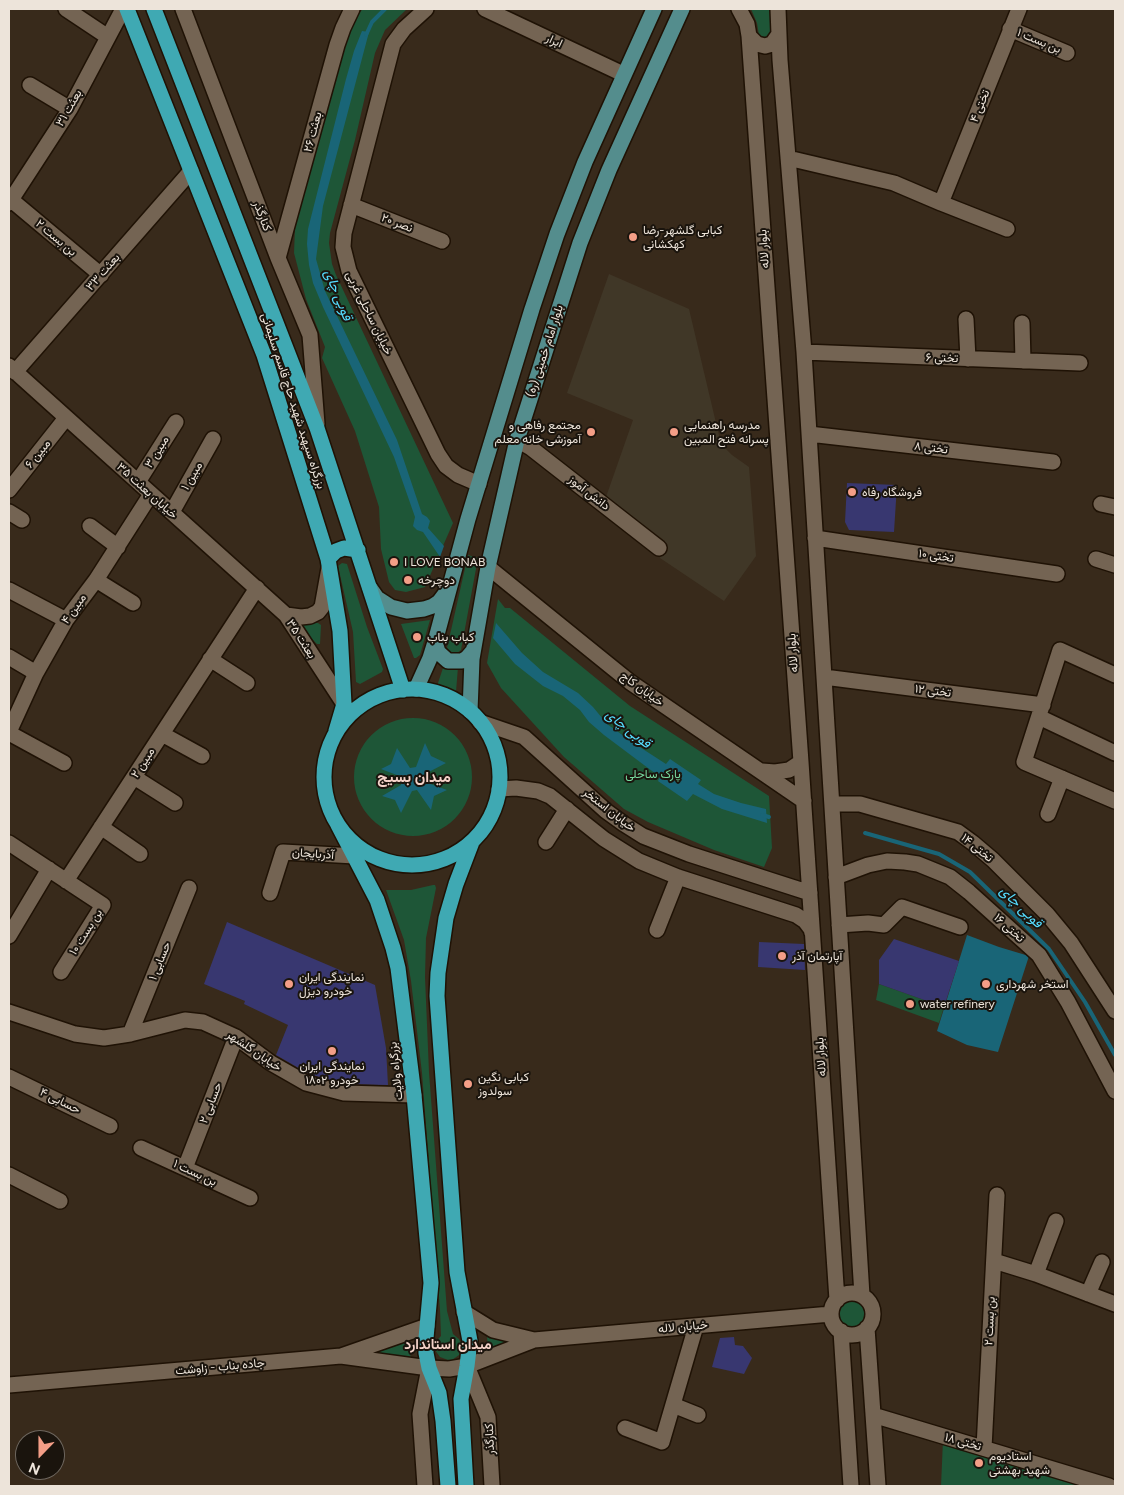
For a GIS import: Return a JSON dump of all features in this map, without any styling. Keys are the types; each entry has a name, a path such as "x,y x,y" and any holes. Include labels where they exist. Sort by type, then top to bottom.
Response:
{"highway":[{"name":"بزرگراه سپهبد شهید حاج قاسم سلیمانی","path":"125,9 264,355 329,563 340,631 344,704 336,731"},
{"name":"بزرگراه سپهبد شهید حاج قاسم سلیمانی","path":"154,9 317,428 370,588 409,689"},
{"path":"329,563 336,551 344,548 358,550"},
{"path":"466,1486 461,1406 470,1341 458,1272 437,996 439,965 446,918 456,884 472,842 490,818 499,789 500,772 498,758 488,733 475,716 458,702 430,691 409,689 390,692 366,702 346,718 336,731 327,752 324,777 327,802 338,825 350,840 365,852 382,860 420,865 439,861 456,853 472,842"},
{"name":"بزرگراه ولایت","path":"338,825 377,900 393,948 402,998 414,1095 431,1284 427,1326"},
{"path":"427,1326 426,1353 440,1399 448,1486"}],"main road":[{"name":"بلوار امام خمینی (ره)","path":"409,689 430,658 479,484 532,309 557,234 585,162 623,74 654,9"},
{"name":"بلوار امام خمینی (ره)","path":"475,716 473,651 494,534 517,440 580,243 609,170 682,9"},
{"path":"370,588 377,598 391,607 407,611 433,606 439,602 449,589"},
{"path":"435,642 438,652 448,661 462,661 468,658 473,651"}],"street":[{"path":"66,9 108,37"},
{"name":"بعثت ۳۱","path":"10,200 70,109 125,9"},
{"name":"کنارگذر","path":"183,9 278,258 310,335 317,428"},
{"name":"بعثت ۲۶","path":"278,258 337,45 352,9"},
{"name":"خیابان ساحلی غربی","path":"426,9 404,29 393,44 344,233 343,247 349,271 438,454 446,466 458,475 479,484"},
{"name":"ابرار","path":"486,9 623,74"},
{"name":"بلوار لاله","path":"740,9 747,24 749,36 814,949 835,1275 834,1307"},
{"name":"بلوار لاله","path":"778,9 780,60 804,352 862,1295"},
{"name":"تختی ۴","path":"941,203 1018,9"},
{"name":"بن بست ۱","path":"1010,29 1067,53"},
{"path":"749,36 757,44 764,46 772,44 779,34"},
{"path":"750,60 757,52 765,50 773,53 780,60"},
{"path":"30,84 70,109"},
{"path":"788,158 894,183 1007,229"},
{"name":"بعثت ۳۳","path":"12,369 100,275 191,171"},
{"name":"بن بست ۲","path":"10,200 100,275"},
{"name":"نصر ۲۰","path":"351,205 442,241"},
{"path":"966,319 968,359"},
{"path":"1022,323 1023,361"},
{"name":"تختی ۶","path":"804,352 1080,363"},
{"name":"خیابان بعثت ۳۵","path":"12,369 286,615"},
{"name":"مبین ۶","path":"9,490 66,418"},
{"name":"مبین ۳","path":"138,482 176,422"},
{"name":"تختی ۸","path":"809,434 1053,462"},
{"name":"مبین ۱","path":"172,512 213,439"},
{"name":"دانش آموز","path":"517,440 531,448 660,548"},
{"name":"مبین ۴","path":"9,732 36,673 66,620 96,580 151,494"},
{"path":"9,512 22,520"},
{"path":"90,526 118,547"},
{"name":"تختی ۱۰","path":"816,538 1057,574"},
{"path":"1096,559 1115,565"},
{"name":"بعثت ۳۵","path":"286,615 301,617 310,616 318,612 322,607 329,563"},
{"name":"خیابان کاج","path":"488,567 630,682 804,801"},
{"path":"96,580 134,603"},
{"name":"مبین ۲","path":"66,881 256,588"},
{"path":"9,590 66,620"},
{"name":"بعثت ۳۵","path":"286,615 344,704"},
{"path":"1115,675 1060,650 1024,762 1115,801"},
{"path":"9,658 36,673"},
{"path":"210,659 247,683"},
{"name":"تختی ۱۲","path":"824,677 1041,711 1115,753"},
{"name":"خیابان استخر","path":"475,716 524,737 606,810 643,836 689,854 810,893"},
{"path":"9,732 64,763"},
{"path":"162,734 202,756"},
{"path":"762,771 776,772 789,770 801,762"},
{"path":"134,777 175,803"},
{"path":"1048,814 1062,778"},
{"name":"خیابان استخر","path":"499,789 516,788 538,791 550,796 597,834 639,861 678,877 796,915 805,921 811,930 814,949"},
{"name":"تختی ۱۴","path":"832,804 860,804 958,832 993,860 1047,914 1071,943 1115,1011"},
{"path":"546,842 567,809"},
{"path":"101,828 140,854"},
{"path":"9,843 66,881"},
{"name":"آذربایجان","path":"270,893 283,852 355,856"},
{"name":"تختی ۱۶","path":"836,877 868,865 887,861 918,864 950,877 1039,955 1068,1002 1115,1091"},
{"path":"9,936 49,869"},
{"path":"658,930 678,877"},
{"name":"بن بست ۱۰","path":"61,972 103,905 66,881"},
{"path":"780,909 787,907 792,901 792,892 785,885"},
{"name":"حسابی ۱","path":"130,1034 189,888"},
{"path":"839,925 868,923 884,925 902,907 960,927"},
{"name":"خیابان گلشهر","path":"9,1012 75,1034 104,1038 130,1034 185,1020 194,1020 219,1028 236,1037 288,1074 306,1083 344,1093 414,1095"},
{"name":"حسابی ۲","path":"186,1168 236,1037"},
{"name":"حسابی ۴","path":"9,1077 110,1126"},
{"name":"بن بست ۱","path":"141,1148 250,1198"},
{"path":"9,1175 60,1201"},
{"name":"بن بست ۲","path":"984,1448 997,1195"},
{"path":"1036,1274 1056,1221"},
{"path":"994,1261 1036,1274 1115,1304"},
{"path":"1088,1294 1102,1262"},
{"path":"835,1275 840,1281 848,1283 856,1281 860,1274"},
{"path":"848,1293 862,1295 870,1302 873,1318 867,1328 854,1334 841,1331 833,1322 834,1307 848,1293"},
{"name":"خیابان لاله","path":"341,1356 449,1369 468,1366 534,1340 696,1326 834,1307"},
{"name":"خیابان لاله","path":"464,1312 493,1330 534,1340"},
{"name":"جاده بناب - زاوشت","path":"9,1385 341,1356 427,1326"},
{"path":"625,1428 662,1442 696,1326"},
{"path":"867,1328 878,1486"},
{"path":"841,1331 851,1486"},
{"path":"843,1360 847,1353 855,1349 863,1351 869,1359"},
{"name":"کنارگذر","path":"468,1366 488,1417 492,1486"},
{"path":"426,1486 420,1414 429,1368"},
{"path":"673,1405 698,1415"},
{"name":"تختی ۱۸","path":"874,1415 1109,1486"}],"shaded area":[{"name":"مدرسه راهنمایی پسرانه فتح المبین","path":"609,274 689,309 721,444 732,455 749,467 756,556 724,601 660,558 665,541 606,497 633,420 567,393"}],"green space":[{"path":"363,9 407,9 385,30 375,53 355,140 330,233 329,243 332,264 453,523 425,587 406,592 395,590 389,582 381,549 379,507 355,431 322,358 325,347 306,299 294,253 295,228 341,49 353,19"},
{"path":"751,9 771,9 773,37 762,41"},
{"path":"468,555 478,558 461,650 456,654 450,653 447,648"},
{"path":"342,563 347,564 367,627 383,669 382,672 360,684 356,682 353,632 338,566"},
{"name":"پارک ساحلی","path":"498,599 505,608 510,608 630,706 769,796 772,848 764,867 714,850 648,822 624,809 564,757 501,688 487,663"},
{"path":"430,620 420,655 414,658 401,624"},
{"path":"304,623 318,623 321,625 320,644 317,644 303,630 301,627"},
{"path":"444,665 458,667 456,692 437,686"},
{"name":"میدان بسیج","path":"413,718 435,723 455,735 467,755 472,777 467,799 455,819 435,831 413,836 391,831 371,819 359,799 354,777 359,755 371,735 391,723"},
{"path":"433,885 436,888 426,938 425,977 429,1072 447,1311 453,1334 459,1339 462,1347 459,1355 452,1360 440,1357 435,1350 435,1342 441,1336 440,1310 422,1073 404,940 386,890 411,890"},
{"name":"water refinery","path":"879,984 944,1007 939,1023 876,1000"},
{"path":"852,1299 862,1303 866,1313 862,1323 852,1327 842,1323 838,1313 842,1303"},
{"path":"487,1335 507,1341 507,1343 488,1352"},
{"path":"409,1339 411,1358 374,1354"},
{"name":"استادیوم شهید بهشتی","path":"943,1440 1090,1486 941,1486"}],"water":[{"name":"قوبی چای","path":"362,31 369,32 323,206 316,259 325,291 397,440 422,514 430,521 428,528 444,546 440,557 423,532 413,526 415,517 394,457 323,307 313,283 309,265 308,229 346,79"},
{"name":"قوبی چای","path":"496,623 522,653 543,672 578,693 607,724 666,764 670,759 701,780 698,784 714,794 766,809 767,823 722,809 693,794 687,801 658,781 660,777 604,735 589,722 580,710 563,696 543,686 515,664 493,638"},
{"path":"425,743 431,756 446,763 425,774 425,782 447,790 434,796 431,810 417,790 412,791 401,813 395,800 382,796 401,785 402,777 381,769 391,764 397,748 410,768 416,767"},
{"name":"استخر شهرداری","path":"967,935 1029,956 998,1052 967,1045 937,1031"}],"building":[{"path":"847,483 897,485 894,532 849,530 845,522"},
{"name":"نمایندگی ایران خودرو دیزل","path":"227,922 375,985 386,1048 388,1085 345,1084 309,1074 276,1055 288,1025 244,1004 245,1001 204,984"},
{"path":"894,939 959,961 944,1007 879,984 879,960"},
{"name":"آپارتمان آذر","path":"759,942 804,944 805,970 758,967"},
{"path":"734,1337 735,1345 743,1346 752,1358 744,1374 712,1367 720,1338"}],"waterway":[{"name":"قوبی چای","path":"366,35 372,22 385,9"},
{"name":"قوبی چای","path":"762,815 769,817"},
{"name":"قوبی چای","path":"865,833 939,854 970,872 1049,949 1085,1002 1115,1055"}],"place":[{"name":"کبابی گلشهر-رضا کهکشانی","path":"633,237"},
{"name":"مجتمع رفاهی و آموزشی خانه معلم","path":"591,432"},
{"name":"مدرسه راهنمایی پسرانه فتح المبین","path":"674,432"},
{"name":"فروشگاه رفاه","path":"852,492"},
{"name":"I LOVE BONAB","path":"394,562"},
{"name":"دوچرخه","path":"408,580"},
{"name":"کباب بناب","path":"417,637"},
{"name":"آپارتمان آذر","path":"782,956"},
{"name":"نمایندگی ایران خودرو دیزل","path":"289,984"},
{"name":"استخر شهرداری","path":"986,984"},
{"name":"water refinery","path":"910,1004"},
{"name":"نمایندگی ایران خودرو ۱۸۰۲","path":"332,1051"},
{"name":"کبابی نگین سولدوز","path":"468,1084"},
{"name":"استادیوم شهید بهشتی","path":"979,1463"}],"district":[{"name":"میدان بسیج","path":"414,778"},
{"name":"میدان استاندارد","path":"448,1345"}]}
